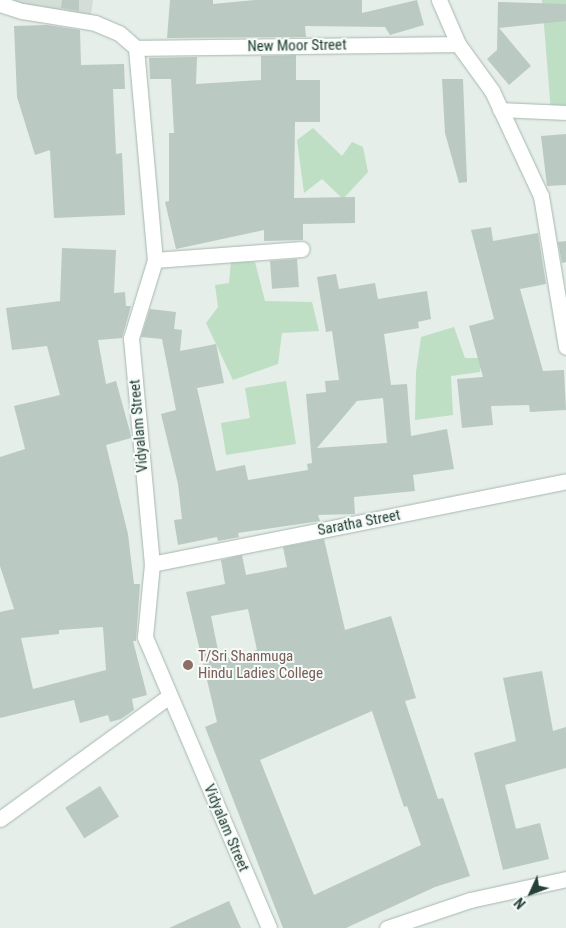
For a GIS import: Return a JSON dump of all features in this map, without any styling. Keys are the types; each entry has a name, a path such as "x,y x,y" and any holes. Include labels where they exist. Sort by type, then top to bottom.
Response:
{"street":[{"path":"439,0 458,44 492,91 541,196 566,347"},
{"path":"0,4 22,11 95,23 119,32 136,48"},
{"name":"New Moor Street","path":"136,48 458,44"},
{"name":"Vidyalam Street","path":"136,48 155,260 131,338 152,564 145,637 270,928"},
{"path":"155,260 302,249"},
{"name":"Saratha Street","path":"152,564 566,481"},
{"path":"0,820 169,696"},
{"path":"387,928 470,900 566,879"}],"lane":[{"path":"500,110 566,113"}],"shaded area":[{"path":"5,0 93,0 91,15 20,5"}],"green space":[{"path":"542,0 566,0 566,113 551,112"},
{"path":"313,128 342,156 352,142 363,147 368,172 343,199 322,179 304,193 297,140"},
{"path":"231,261 255,262 265,301 312,302 319,331 282,333 278,364 233,380 206,323 218,307 215,285 229,283"},
{"path":"454,327 465,358 482,358 480,372 451,376 453,415 415,420 416,372 421,337"},
{"path":"286,381 296,444 226,455 221,423 250,418 245,388"}],"building":[{"path":"62,0 79,0 79,11 61,8"},
{"path":"170,0 213,0 213,4 255,0 362,0 362,13 417,0 424,25 390,35 385,27 305,26 306,37 167,38"},
{"path":"498,2 566,4 566,21 499,28 531,66 509,85 487,59 497,50"},
{"path":"47,25 80,30 81,65 124,64 125,89 113,89 116,154 122,153 125,215 54,218 50,150 35,155 17,97 14,26"},
{"path":"296,55 296,80 320,80 320,122 295,122 294,198 355,197 355,223 303,224 303,240 264,241 264,230 176,249 165,202 169,201 169,133 174,133 171,79 150,79 149,58 197,57 196,84 261,80 261,56"},
{"path":"442,79 463,79 467,182 459,183 445,133"},
{"path":"566,134 566,185 547,186 541,136"},
{"path":"491,227 493,241 538,233 546,284 520,289 543,371 564,370 566,410 530,412 529,405 491,406 493,425 462,428 457,379 483,377 469,326 494,319 471,230"},
{"path":"566,241 566,262 562,263 558,242"},
{"path":"62,248 116,250 114,293 125,292 126,306 131,306 122,338 98,340 106,384 116,381 131,438 106,445 128,534 134,584 140,584 136,641 133,641 147,695 132,699 134,710 121,719 110,722 108,715 80,723 74,700 0,718 0,612 14,609 0,566 0,457 25,449 14,406 60,395 47,346 12,350 6,308 60,301","holes":["103,627 106,670 33,689 21,638 59,634 59,630"]},
{"path":"297,259 299,287 272,289 270,261"},
{"path":"336,274 339,289 375,283 378,299 427,291 431,319 418,322 419,328 384,334 391,385 407,384 411,436 447,429 454,469 413,475 415,491 354,497 355,514 318,515 320,521 238,533 239,537 218,541 217,537 178,545 174,520 182,519 178,484 161,414 176,410 162,339 141,337 150,309 176,312 174,329 182,330 180,351 216,344 224,383 197,388 216,471 245,465 248,480 308,470 307,464 312,463 306,394 326,392 325,381 339,380 332,331 326,332 317,277","holes":["383,398 387,443 317,448 357,401"]},
{"path":"324,539 345,630 391,616 416,698 405,701 438,799 443,798 470,876 435,887 346,928 283,928 205,727 217,722 186,592 225,584 221,560 242,555 246,575 287,567 283,547","holes":["248,609 257,650 220,660 211,616","372,711 404,807 407,806 421,845 314,895 260,760"]},
{"path":"542,671 553,731 566,727 566,768 505,785 516,829 540,823 549,859 503,870 474,753 516,741 503,678"},
{"path":"100,786 119,817 84,838 65,808"},
{"path":"229,901 241,928 169,928"}],"place":[{"name":"T/Sri Shanmuga Hindu Ladies College","path":"188,665"}]}
